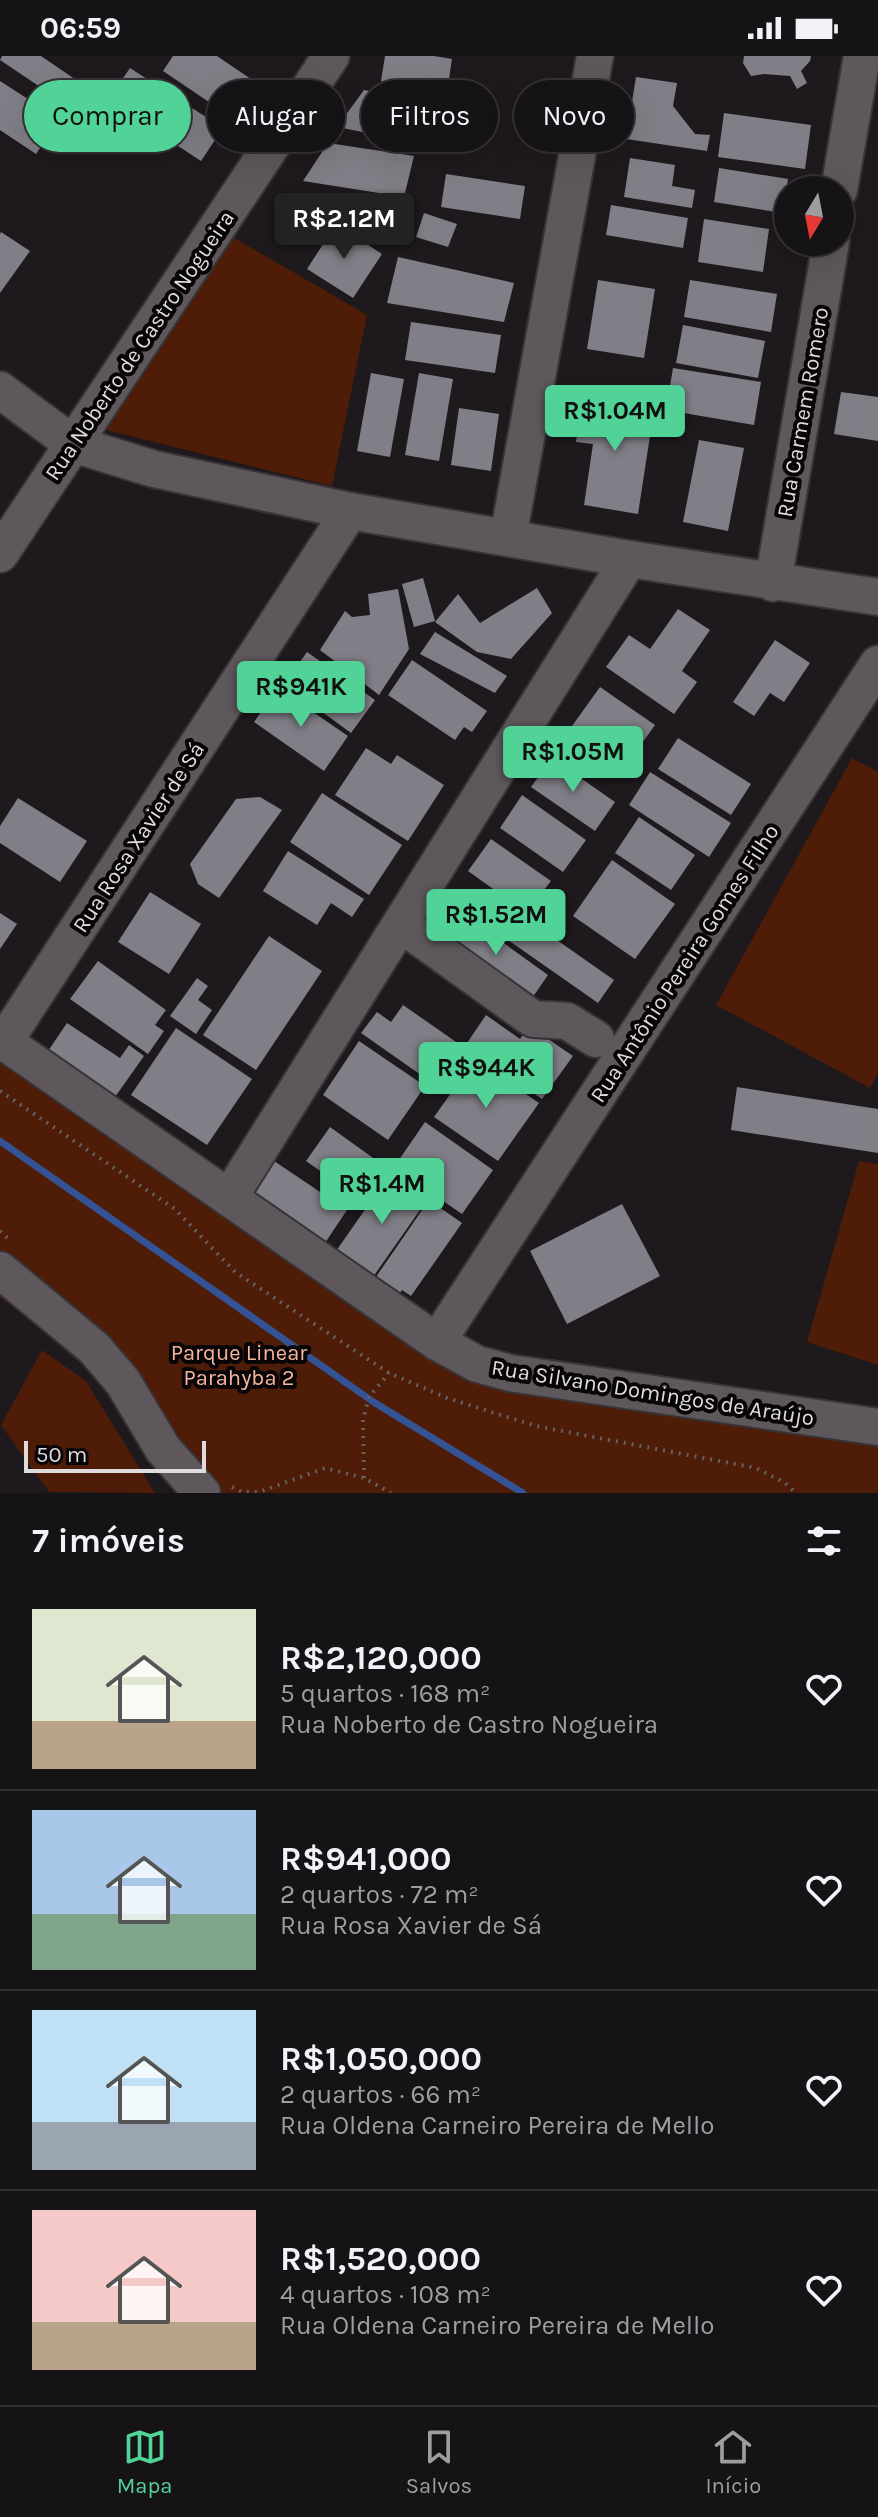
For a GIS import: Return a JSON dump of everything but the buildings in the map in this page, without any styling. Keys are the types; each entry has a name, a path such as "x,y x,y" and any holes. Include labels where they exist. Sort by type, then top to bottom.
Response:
{"street":[{"name":"Rua Noberto de Castro Nogueira","path":"0,554 331,56"},
{"path":"508,538 595,56"},
{"path":"841,176 862,56"},
{"name":"Rua Carmem Romero","path":"773,583 829,256"},
{"path":"0,390 73,444 154,469 350,511 773,583 878,597"},
{"name":"Rua Rosa Xavier de Sá","path":"2,1041 350,511"},
{"path":"229,1198 629,559"},
{"name":"Rua Antônio Pereira Gomes Filho","path":"437,1342 878,664"},
{"path":"402,925 533,1019 567,1021 596,1039"},
{"name":"Rua Silvano Domingos de Araújo","path":"2,1041 437,1342 477,1364 510,1373 878,1427"},
{"path":"7,1257 123,1382 163,1449 216,1489"}],"path":[{"path":"0,1091 175,1209 235,1272 389,1373 447,1398 536,1426 756,1468 785,1483 796,1493"},
{"path":"0,1231 7,1257"},
{"path":"364,1478 363,1420 369,1397 389,1373"},
{"path":"216,1489 259,1492 325,1468 364,1478 391,1493"}],"green space":[{"path":"226,233 367,315 332,486 98,428"},
{"path":"852,758 878,772 878,1073 870,1088 716,1005"},
{"name":"Parque Linear Parahyba 2","path":"0,1047 430,1341 878,1429 878,1493 177,1493 150,1464 97,1371 0,1297"},
{"path":"859,1161 878,1164 878,1365 807,1342"},
{"path":"42,1350 86,1381 155,1493 49,1492 1,1425"}],"waterway":[{"path":"0,1141 375,1403 523,1493"}]}
